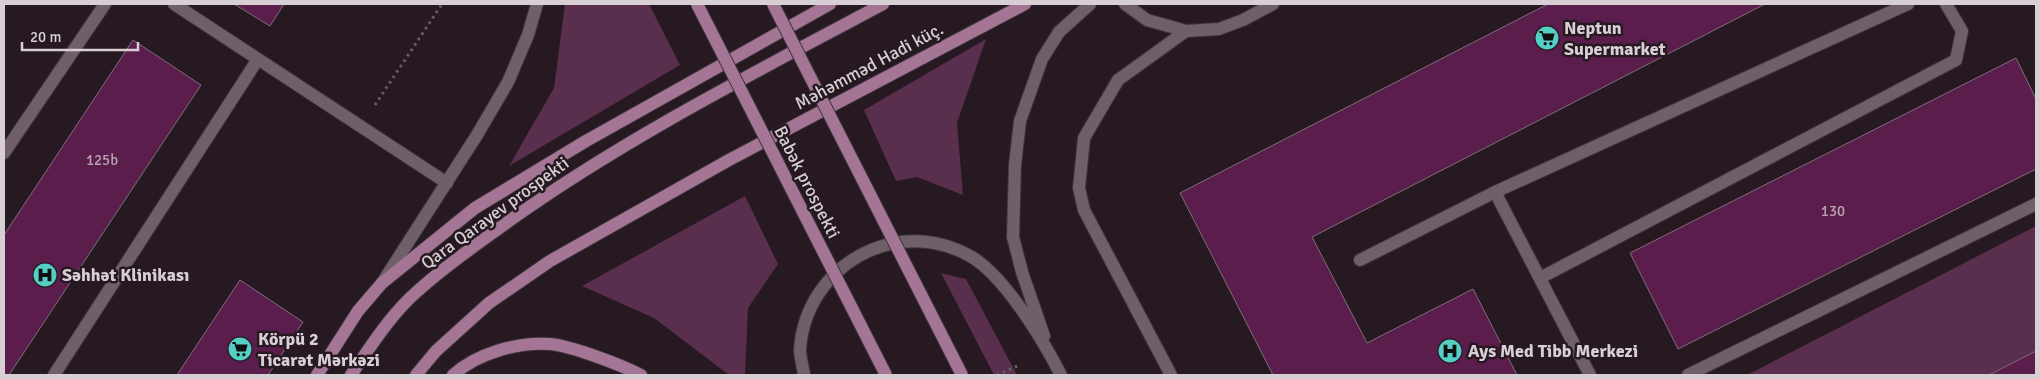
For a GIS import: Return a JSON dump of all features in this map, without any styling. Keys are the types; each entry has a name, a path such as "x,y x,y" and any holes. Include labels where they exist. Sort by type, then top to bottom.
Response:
{"main road":[{"path":"4,153 105,4"},
{"path":"174,4 447,183"},
{"path":"317,375 358,311 382,283 447,183 508,82 528,35 537,4"},
{"name":"Babək prospekti","path":"697,4 886,375"},
{"path":"773,4 962,375"},
{"path":"382,283 475,208 586,141 830,4"},
{"name":"Məhəmməd Hadi küç.","path":"416,375 436,351 489,303 550,261 729,160 1025,4"},
{"path":"1048,350 1022,272 1013,237 1015,165 1020,121 1042,59 1058,32 1090,4"},
{"path":"1125,4 1147,20 1186,31 1219,29 1243,20 1274,4"},
{"path":"1360,260 1495,192 1908,4"},
{"path":"1540,278 1956,60 1962,31 1946,4"},
{"name":"Qara Qarayev prospekti","path":"351,375 374,340 410,298 459,257 598,160 686,110 877,7"},
{"path":"1171,375 1084,210 1079,188 1084,138 1118,80 1186,31"},
{"path":"54,375 258,59"},
{"path":"1495,192 1590,375"},
{"path":"1688,375 2036,204"},
{"path":"804,375 800,350 807,314 817,295 841,266 873,248 909,240 941,244 971,256 999,279 1048,350 1061,375"},
{"path":"453,375 489,353 519,346 551,344 626,368 641,375"}],"path":[{"path":"360,126 442,4"},
{"path":"997,375 1020,365"}],"shaded area":[{"path":"565,4 649,4 680,65 509,166 554,88"},
{"path":"986,39 957,123 963,195 917,177 896,181 864,110"},
{"path":"745,196 778,264 748,308 745,375 729,375 654,318 582,286"},
{"path":"2036,226 2036,351 1989,375 1747,375"},
{"path":"941,273 966,279 1017,375 994,375"}],"building":[{"path":"234,4 284,4 270,26"},
{"path":"1548,4 1765,4 1312,237 1367,343 1473,289 1517,375 1273,375 1180,193"},
{"path":"133,40 201,85 9,375 4,375 4,235"},
{"path":"2016,58 2036,99 2036,169 1678,349 1630,253"},
{"name":"Körpü 2 Ticarət Mərkəzi","path":"240,280 303,322 268,375 177,375"},
{"path":"2036,351 2036,375 1989,375"}],"place":[{"name":"Neptun Supermarket","path":"1547,38"},
{"name":"Səhhət Klinikası","path":"45,275"},
{"name":"Körpü 2 Ticarət Mərkəzi","path":"240,349"},
{"name":"Ays Med Tibb Merkezi","path":"1450,351"}]}
